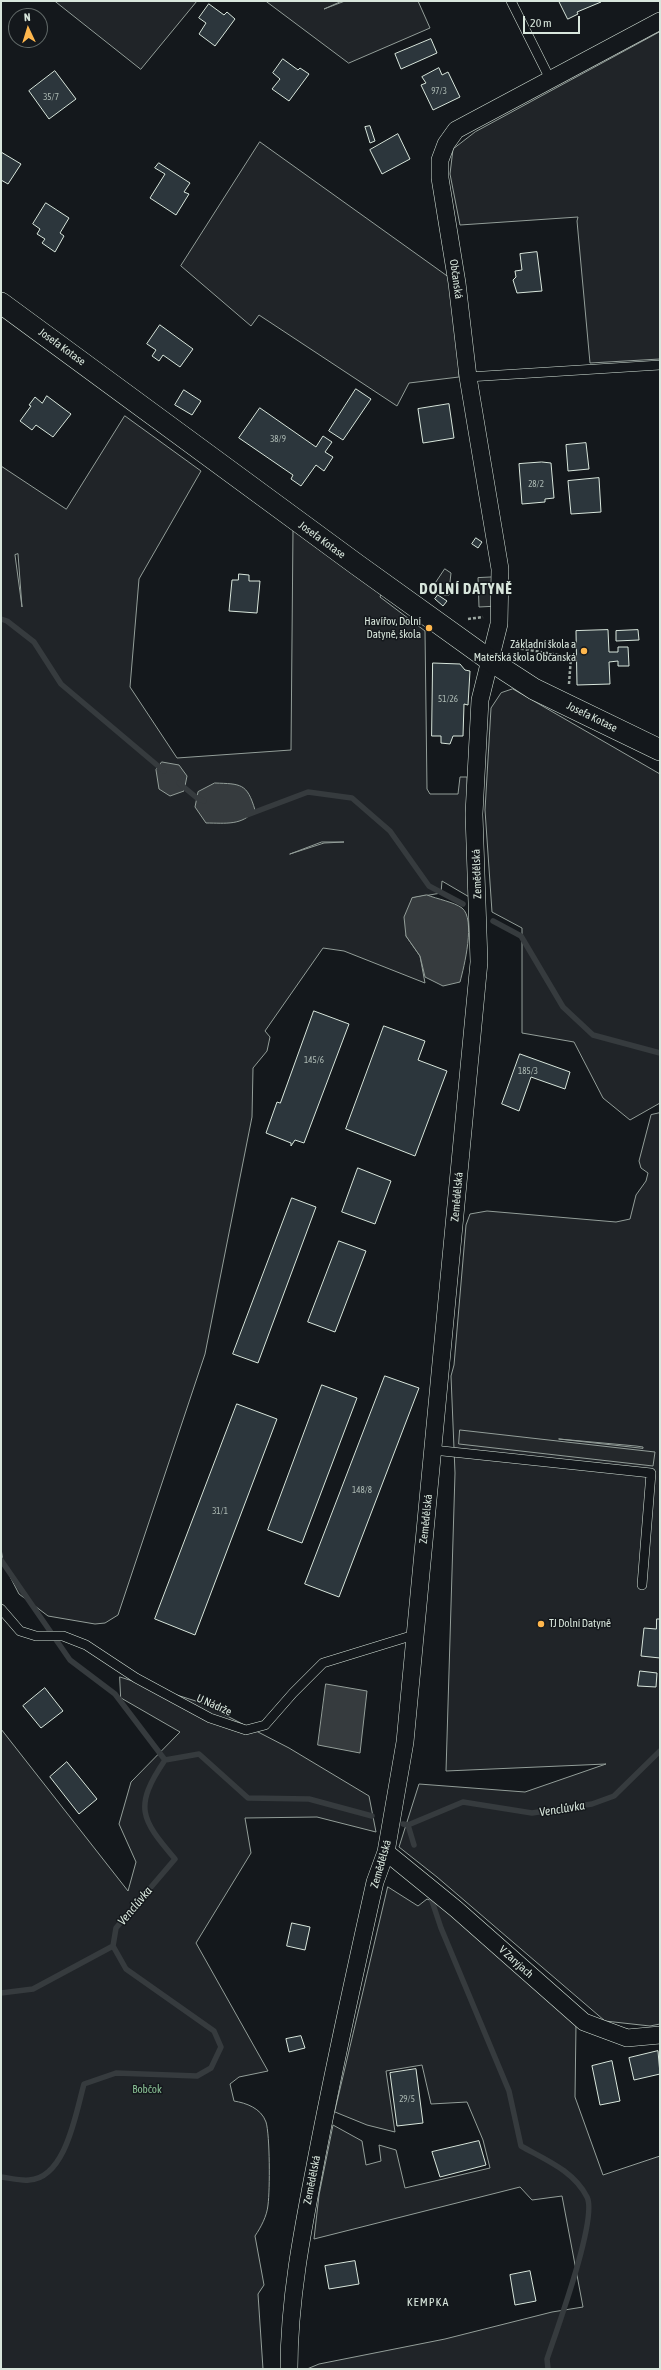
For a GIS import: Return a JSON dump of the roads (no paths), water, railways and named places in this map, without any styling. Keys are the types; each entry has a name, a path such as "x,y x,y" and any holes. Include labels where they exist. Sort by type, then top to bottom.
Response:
{"street":[{"name":"Občanská","path":"493,652 499,624 500,569 468,377 457,283 440,178 440,160 446,144 456,130 660,21"},
{"name":"Josefa Kotase","path":"1,303 356,564 493,652 534,689 660,750"},
{"name":"Zemědělská","path":"288,2369 298,2255 326,2106 373,1890 386,1852 405,1742 479,962 474,814 480,700 493,652"},
{"name":"V Zaryjach","path":"386,1852 456,1909 584,2022 627,2038 660,2035"}],"lane":[{"path":"510,1 550,79"},
{"path":"468,377 660,365"},
{"path":"433,1450 651,1473 642,1585"},
{"name":"U Nádrže","path":"1,1609 20,1631 36,1636 63,1636 86,1645 136,1678 210,1718 246,1730 265,1725 293,1693 323,1663 414,1636"}],"waterway":[{"path":"1,619 7,621 34,642 61,684 164,771"},
{"path":"179,783 197,798 204,801"},
{"path":"247,815 308,792 352,798 390,831 429,886 463,904"},
{"path":"493,921 521,936 563,1007 593,1035 660,1053"},
{"path":"1,1560 70,1660 115,1694 165,1760"},
{"name":"Venclůvka","path":"403,1824 408,1825 463,1802 532,1813 592,1804 614,1796 660,1751"},
{"name":"Venclůvka","path":"1,2177 29,2180 42,2176 52,2168 61,2156 67,2142 73,2126 84,2084 116,2073 197,2076 211,2068 221,2047 214,2031 126,1969 113,1946 116,1928 175,1859 155,1833 148,1822 145,1812 145,1801 148,1790 165,1760 199,1754 248,1798 309,1799 372,1816"},
{"path":"408,1825 414,1845"},
{"path":"432,1901 441,1928 509,2091 521,2146 549,2161 567,2173 575,2180 587,2197 589,2209 582,2250 567,2301 547,2359 548,2369"},
{"path":"1,1993 33,1989 113,1946"}],"place":[{"name":"Havířov, Dolní Datyně, škola","path":"429,628"},
{"name":"Základní škola a Mateřská škola Občanská","path":"584,651"},
{"name":"TJ Dolní Datyně","path":"541,1624"}],"district":[{"name":"DOLNÍ DATYNĚ","path":"466,589"},
{"name":"KEMPKA","path":"428,2302"}],"park label":[{"name":"Bobčok","path":"147,2090"}]}
